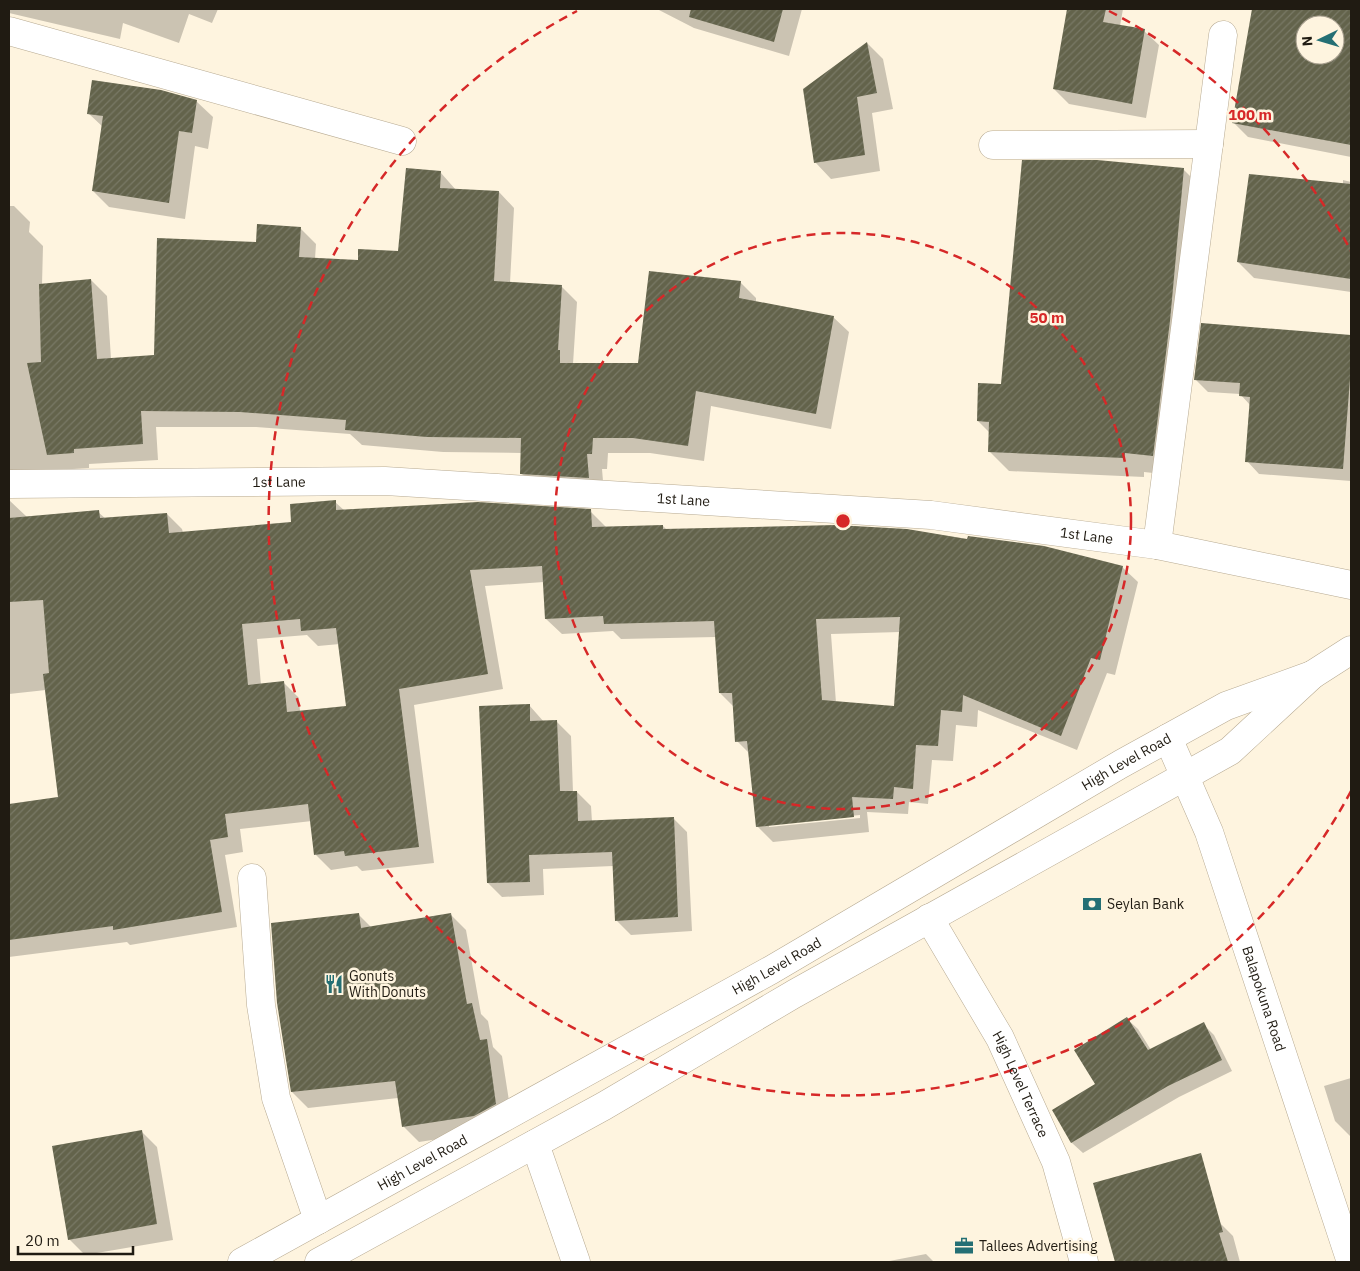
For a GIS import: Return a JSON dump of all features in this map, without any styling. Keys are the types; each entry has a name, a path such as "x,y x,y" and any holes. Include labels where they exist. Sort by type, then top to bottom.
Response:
{"main road":[{"path":"9,31 402,141"},
{"path":"1157,545 1223,35"},
{"path":"994,145 1209,144"},
{"name":"1st Lane","path":"9,484 385,481 931,515 1157,545 1351,585"},
{"name":"High Level Road","path":"319,1262 535,1144 929,918 1230,751 1312,675 1351,650"},
{"name":"High Level Road","path":"242,1262 771,970 1226,706 1312,675"},
{"name":"Balapokuna Road","path":"1168,738 1209,832 1350,1262"},
{"path":"252,878 261,1005 276,1098 318,1220"},
{"name":"High Level Terrace","path":"929,918 1000,1038 1056,1162 1084,1262"},
{"path":"535,1144 576,1262"}],"building":[{"path":"691,9 783,9 774,42 689,17"},
{"path":"1067,9 1106,9 1103,22 1145,29 1132,104 1053,89"},
{"path":"1252,9 1351,9 1351,145 1232,123"},
{"path":"867,42 877,93 857,97 865,155 814,163 803,89"},
{"path":"92,80 161,90 197,100 192,133 179,131 169,203 92,191 103,116 87,114"},
{"path":"1022,160 1097,160 1184,168 1170,321 1153,456 1125,453 1124,458 988,452 989,422 977,421 978,383 1001,384"},
{"path":"406,168 441,171 440,188 499,191 494,281 562,285 558,350 560,350 560,363 638,363 649,271 741,281 739,298 834,316 816,414 696,391 688,446 633,438 593,438 592,454 587,454 589,478 520,474 521,438 427,437 345,430 346,420 240,412 141,411 143,444 74,449 74,453 47,455 27,363 41,362 39,284 91,279 97,359 154,355 157,238 256,242 257,224 301,227 299,257 358,260 358,249 398,251"},
{"path":"1249,174 1351,184 1351,279 1237,262"},
{"path":"1201,323 1351,335 1351,366 1343,469 1245,462 1250,397 1239,396 1240,383 1194,380"},
{"path":"336,500 336,510 478,502 591,509 592,527 663,525 663,529 836,525 907,529 967,539 968,536 1044,546 1123,566 1100,660 1091,658 1061,736 963,695 962,712 941,710 938,746 916,745 913,789 894,787 893,799 852,797 854,817 756,827 747,741 735,742 732,693 719,693 714,621 604,624 603,616 545,619 542,566 470,570 488,674 399,689 419,847 345,856 344,851 314,855 308,804 225,814 228,837 210,840 222,912 113,930 113,926 9,940 9,804 58,797 43,674 49,673 43,600 9,602 9,518 99,510 100,518 167,513 169,533 291,522 290,504","holes":["900,617 894,706 822,700 816,619","300,619 301,631 336,628 346,706 287,712 284,681 248,685 242,624"]},
{"path":"530,704 530,721 557,720 560,791 577,791 578,821 674,817 678,917 615,921 612,852 529,855 530,882 487,883 479,706"},
{"path":"359,913 361,928 451,913 467,1004 472,1003 480,1040 487,1039 496,1104 474,1116 402,1127 395,1081 291,1092 277,1003 271,923"},
{"path":"1127,1017 1148,1050 1204,1022 1222,1060 1168,1086 1071,1143 1052,1110 1095,1084 1074,1050"},
{"path":"142,1130 157,1224 68,1240 52,1146"},
{"path":"1201,1153 1223,1232 1219,1233 1228,1262 1115,1262 1093,1183"}],"place":[{"name":"Seylan Bank","path":"1092,904"},
{"name":"Gonuts With Donuts","path":"334,984"},
{"name":"Tallees Advertising","path":"964,1246"}]}
